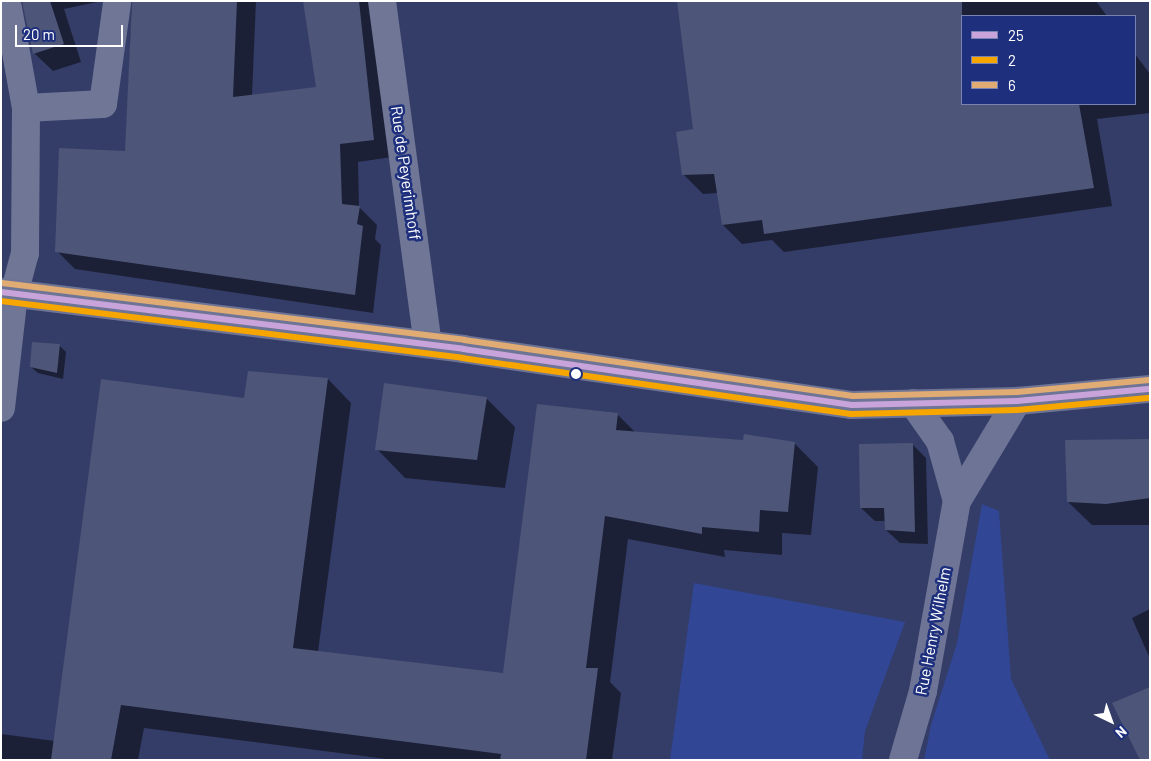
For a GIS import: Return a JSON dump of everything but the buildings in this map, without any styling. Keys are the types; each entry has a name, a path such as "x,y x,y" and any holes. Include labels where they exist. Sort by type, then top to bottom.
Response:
{"main road":[{"path":"8,293 428,344 852,406 1017,400 1150,388"},
{"name":"Rue Henry Wilhelm","path":"903,760 923,691 957,501 1017,400"},
{"name":"Rue Henry Wilhelm","path":"913,403 940,442 957,501"}],"street":[{"name":"Rue de Peyerimhoff","path":"382,1 428,344"},
{"path":"26,108 103,104 117,3"},
{"path":"1,408 8,293 25,253 26,108 8,8"}],"shaded area":[{"path":"982,504 999,511 1011,679 1050,760 924,760 931,725 957,643"},
{"path":"694,583 905,622 865,731 862,760 670,760"}],"transit line":[{"name":"6","path":"2,283 464,340 853,396 1017,392 1149,380"},
{"name":"25","path":"1,292 463,349 852,405 1017,401 1150,389"},
{"name":"2","path":"1,301 462,358 851,414 1017,410 1150,398"}]}
